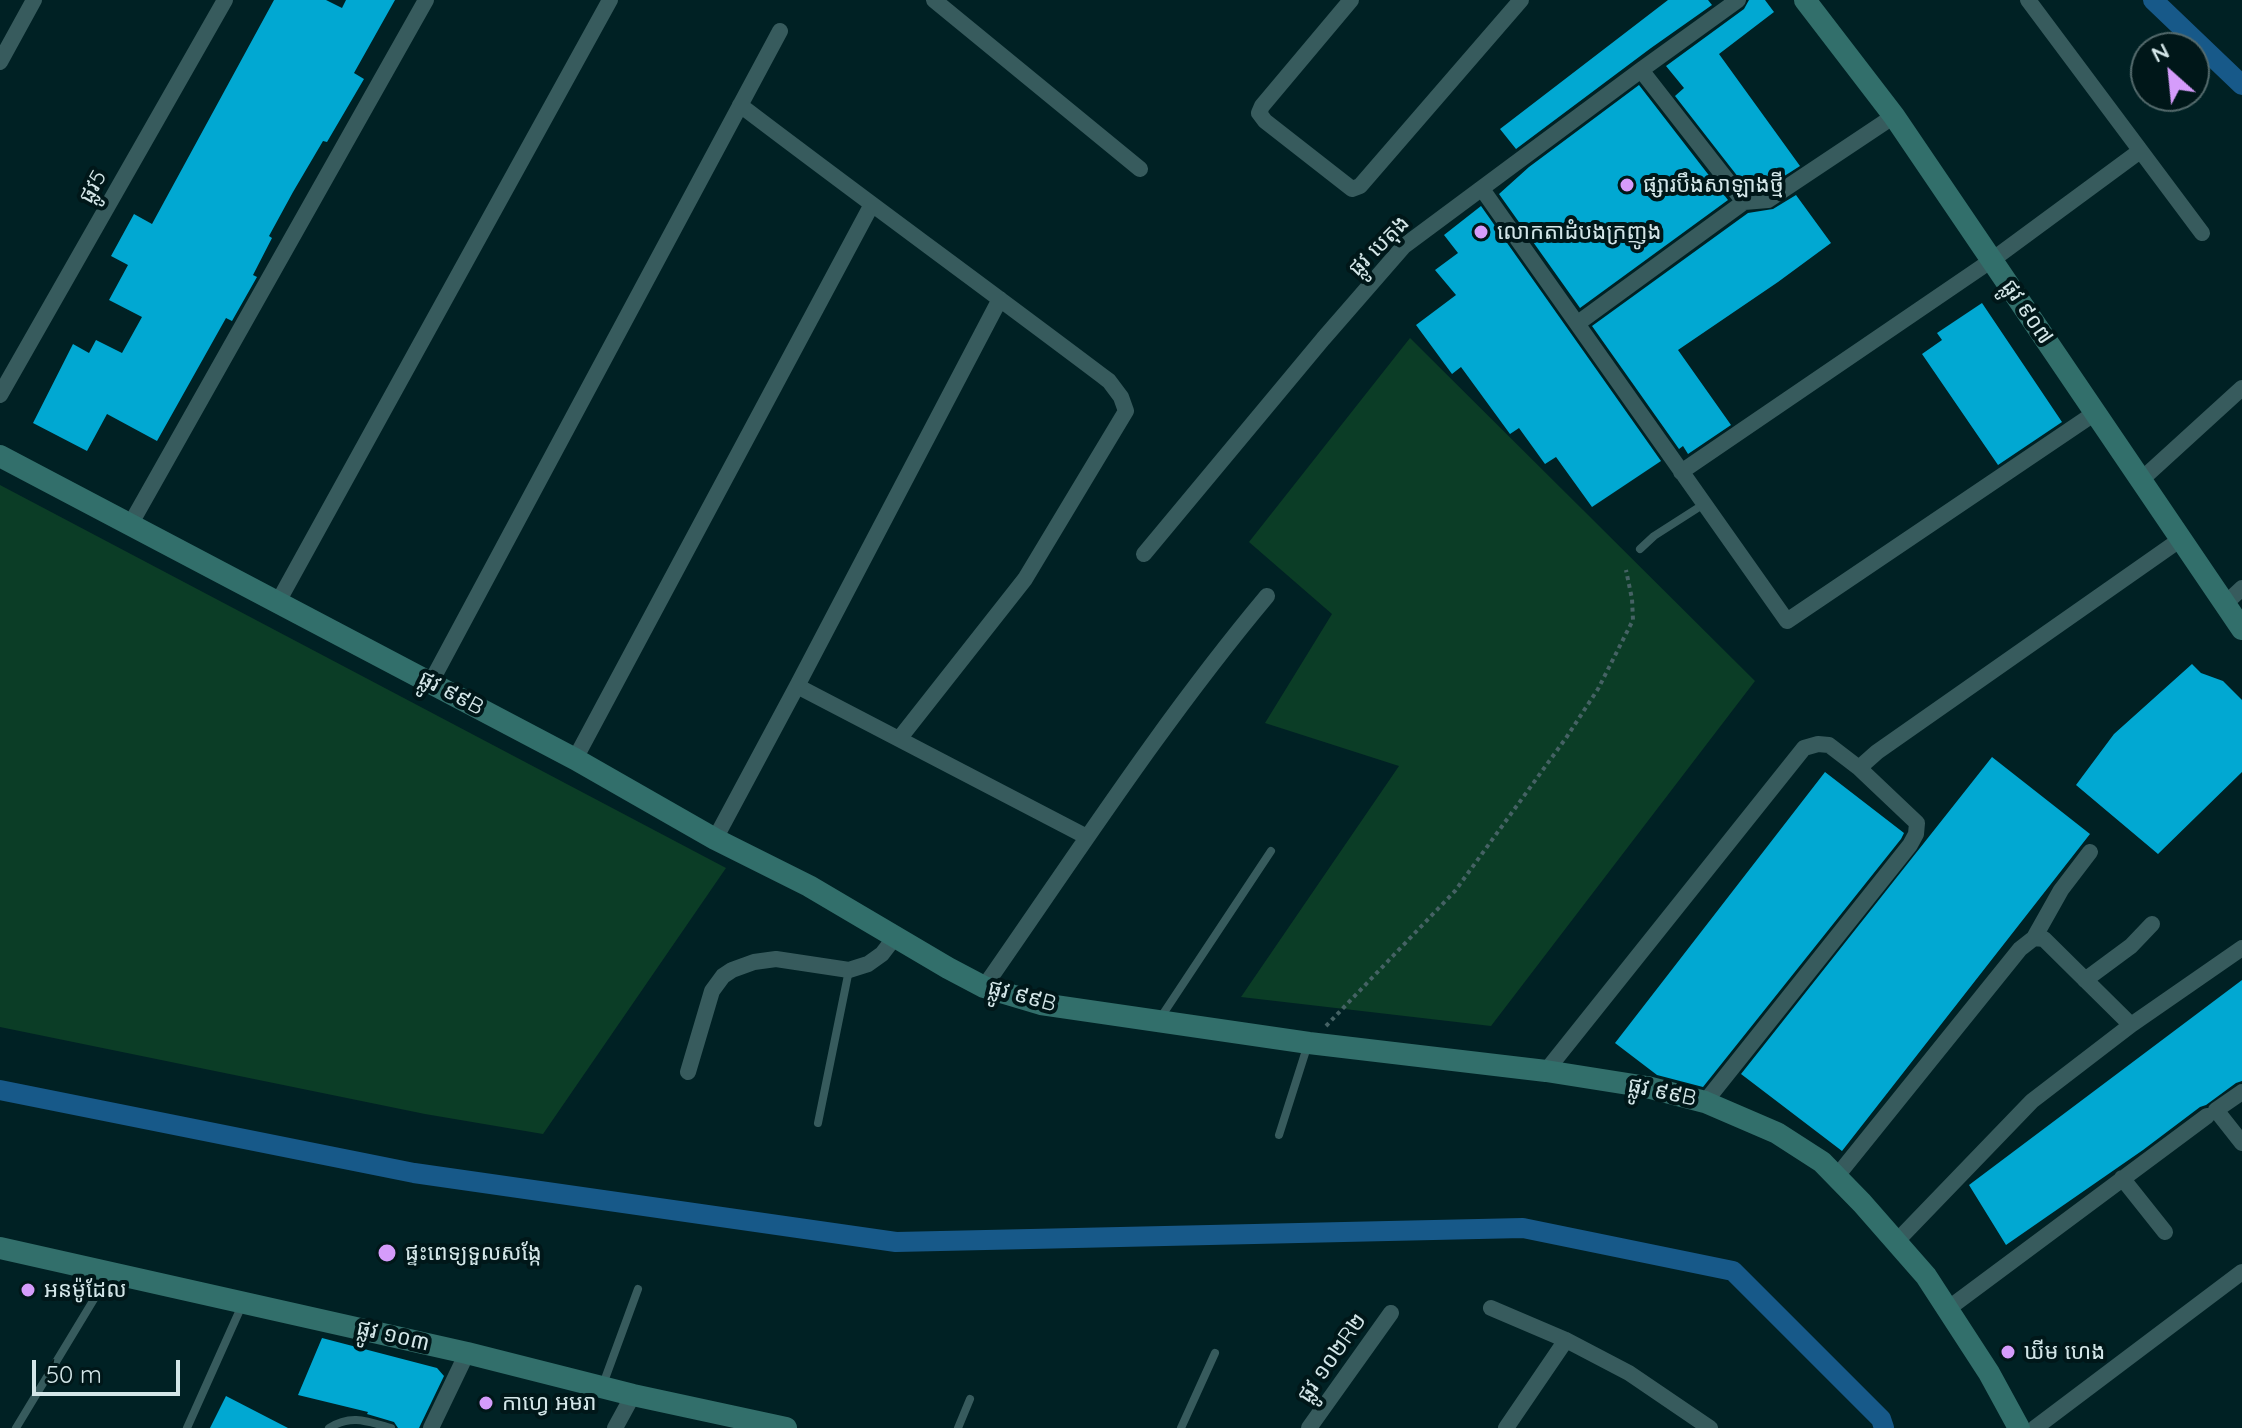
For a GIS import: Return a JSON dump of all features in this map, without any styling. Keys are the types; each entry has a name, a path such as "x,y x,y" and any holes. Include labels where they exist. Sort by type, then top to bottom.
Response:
{"street":[{"path":"0,62 34,0"},
{"name":"ផ្លូវ5","path":"0,395 225,0"},
{"path":"130,525 426,0"},
{"path":"278,602 610,0"},
{"path":"934,0 1140,169"},
{"path":"1351,0 1259,113 1352,189 1360,186 1521,0"},
{"name":"ផ្លូវ បេតុង","path":"1144,554 1313,350 1404,246 1738,0"},
{"name":"ផ្លូវ ៩០៧","path":"1805,0 1894,116 2242,629"},
{"path":"2028,0 2202,233"},
{"path":"431,682 780,31"},
{"path":"1641,70 1744,202"},
{"path":"740,105 871,206 1109,381 1121,397 1126,411 1025,579 899,739"},
{"path":"1578,323 1744,202 1768,200 1894,116"},
{"path":"1681,472 1992,260 2140,151"},
{"path":"1482,189 1787,621 2095,413"},
{"path":"575,759 871,206"},
{"path":"715,839 1000,299"},
{"path":"2141,480 2242,388"},
{"name":"ផ្លូវ ៩៩B","path":"0,456 575,759 715,839 809,886 984,987 1041,1004 1647,1087 1705,1102 1777,1133 1822,1162 1837,1176 1926,1276 1989,1373 2019,1428"},
{"path":"1859,768 1890,743 2181,539"},
{"path":"2225,604 2242,588"},
{"path":"984,987 1087,837 1227,643 1267,596"},
{"path":"797,686 1087,837"},
{"path":"1546,1071 1804,748 1829,745 1859,768 1917,823 1916,834 1705,1102"},
{"path":"1837,1176 2020,949 2034,938 2061,890 2090,852"},
{"path":"2085,980 2131,946 2152,924"},
{"path":"688,1072 712,991 732,970 754,962 776,959 849,970 868,964 882,954 895,937"},
{"path":"2034,938 2044,939 2131,1025"},
{"path":"1896,1242 2032,1101 2131,1025 2242,948"},
{"path":"2242,1092 2216,1110 2242,1143"},
{"path":"1949,1308 2207,1116"},
{"path":"2122,1178 2165,1232"},
{"name":"ផ្លូវ ១០៣","path":"0,1248 786,1428"},
{"path":"2035,1428 2242,1272"},
{"path":"1491,1308 1566,1340 1629,1373 1710,1428"},
{"name":"ផ្លូវ ១០២R២","path":"1309,1428 1391,1313"},
{"path":"1506,1428 1566,1340"},
{"path":"431,1428 467,1353"},
{"path":"615,1428 633,1395"}],"lane":[{"path":"1640,549 1654,536 1704,504"},
{"path":"1159,1021 1271,851"},
{"path":"818,1123 849,970"},
{"path":"1279,1135 1309,1043"},
{"path":"16,1428 111,1272"},
{"path":"602,1388 638,1289"},
{"path":"187,1428 243,1303"},
{"path":"1181,1428 1215,1353"},
{"path":"958,1428 970,1399"},
{"path":"329,1428 350,1419 391,1428"}],"path":[{"path":"1309,1043 1455,891 1566,738 1598,689 1633,620 1626,570"}],"green space":[{"path":"1410,338 1755,681 1491,1026 1241,997 1399,766 1265,723 1332,614 1249,542"},
{"path":"0,485 726,868 543,1134 425,1114 0,1027"}],"building":[{"path":"274,0 326,0 342,8 346,0 395,0 354,73 364,79 293,192 269,236 272,238 253,275 257,277 232,321 226,318 157,441 107,414 87,451 33,423 73,344 89,353 96,340 122,353 142,317 109,300 128,265 111,256 134,214 152,224"},
{"path":"1668,0 1708,0 1712,5 1516,149 1500,129"},
{"path":"1749,0 1765,0 1774,12 1719,54 1800,166 1764,189 1749,191 1675,96 1684,88 1666,66 1744,9"},
{"path":"1639,85 1728,200 1580,308 1499,194 1529,167"},
{"path":"1796,195 1831,243 1678,350 1731,425 1688,454 1683,446 1679,449 1592,326 1748,213 1773,209"},
{"path":"1481,206 1661,461 1592,507 1556,457 1545,464 1519,428 1510,434 1461,367 1452,374 1416,325 1456,295 1435,270 1458,253 1444,235"},
{"path":"1982,303 2062,422 1998,465 1922,354 1942,340 1937,333"},
{"path":"2192,664 2201,673 2223,681 2242,700 2242,772 2158,854 2076,785 2114,734"},
{"path":"1992,757 2090,834 1842,1151 1741,1074"},
{"path":"1825,772 1904,833 1901,839 1703,1087 1657,1075 1615,1043"},
{"path":"2242,980 2242,1081 2200,1107 2006,1245 1969,1185"},
{"path":"322,1338 437,1368 444,1376 419,1428 398,1428 394,1422 368,1412 298,1395"},
{"path":"226,1396 288,1428 210,1428"}],"waterway":[{"path":"2153,0 2242,85"},
{"path":"0,1090 414,1173 896,1242 1523,1228 1733,1271 1881,1419 1884,1428"}],"place":[{"name":"ផ្សារបឹងសាឡាងថ្មី","path":"1627,185"},
{"name":"លោកតាដំបងក្រញូង","path":"1481,232"},
{"name":"ផ្ទះពេទ្យទួលសង្កែ","path":"387,1253"},
{"name":"អនម៉ូដែល","path":"28,1290"},
{"name":"ឃីម ហេង","path":"2008,1352"},
{"name":"កាហ្វេ អមរា","path":"486,1403"}]}
